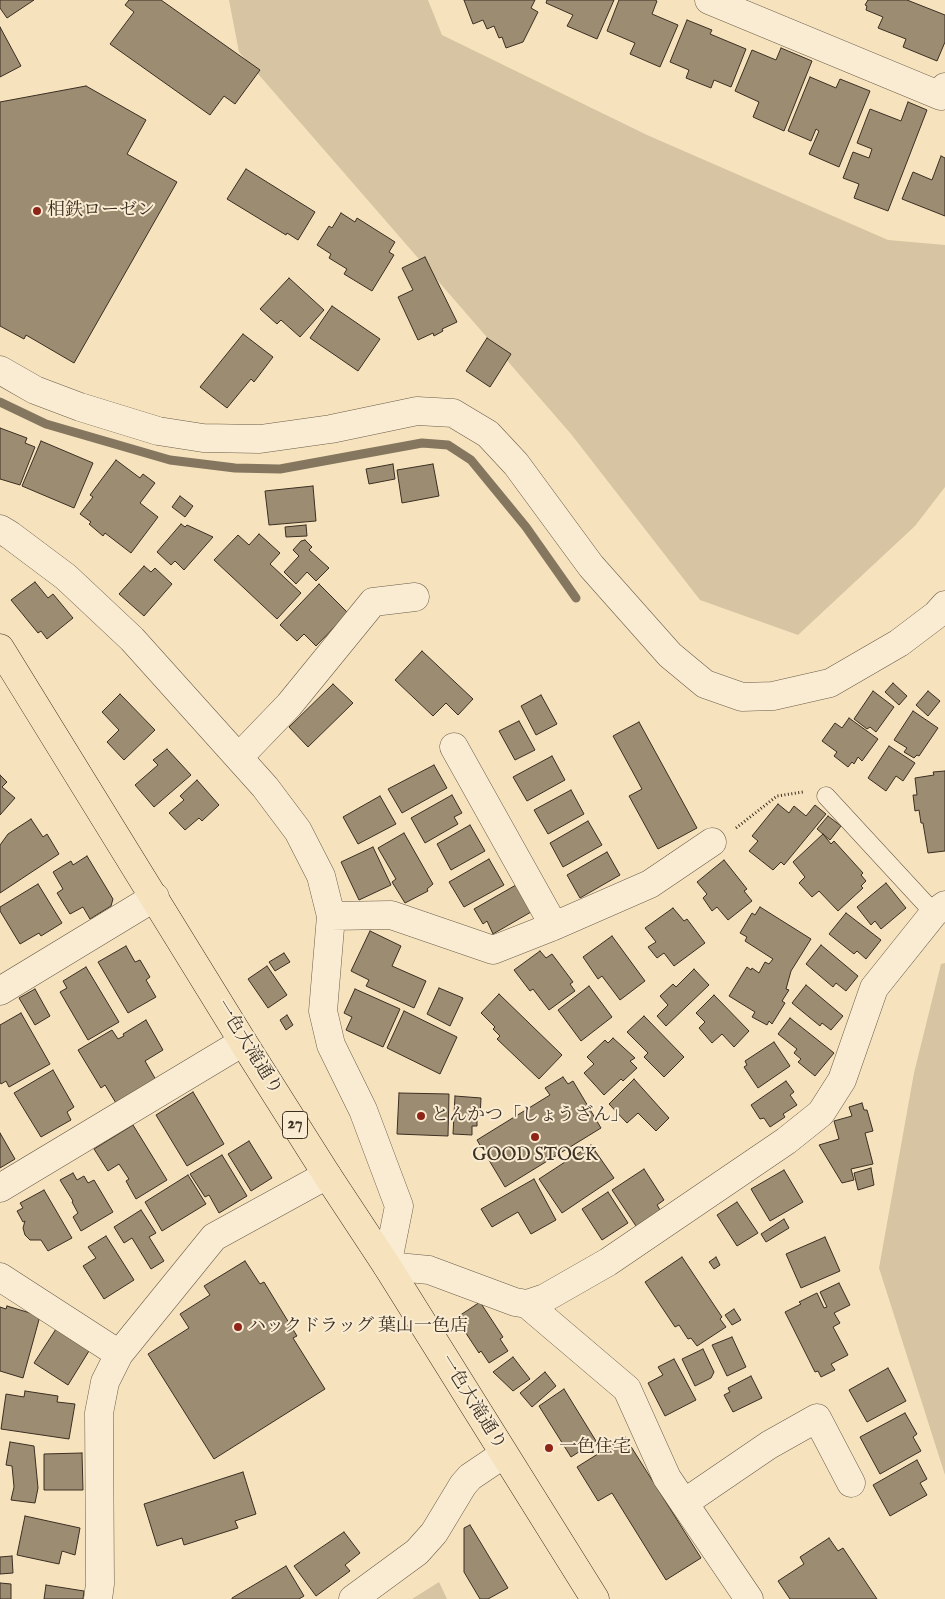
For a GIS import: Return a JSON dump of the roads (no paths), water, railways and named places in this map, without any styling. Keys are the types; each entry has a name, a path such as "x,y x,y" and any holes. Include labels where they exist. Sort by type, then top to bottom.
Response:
{"main road":[{"name":"一色大滝通り","path":"0,648 243,1042 387,1266 595,1599"}],"street":[{"path":"708,0 941,96 945,87"},
{"path":"0,370 36,390 80,408 158,431 203,438 260,439 331,429 416,411 453,412 488,434 516,464 591,566 670,655 705,684 742,697 773,696 830,682 899,643 936,615 945,605"},
{"path":"0,530 10,534 66,577 132,639 265,787 298,831 321,876 331,916 323,1011 330,1045 363,1110 399,1206 387,1266 429,1270 515,1302 526,1304 545,1298 608,1262 786,1141 821,1113 842,1080 874,988 940,909"},
{"path":"239,757 289,705 372,602 416,597"},
{"path":"454,747 554,926"},
{"path":"331,916 391,915 493,950 554,926 650,884 712,842"},
{"path":"0,991 155,897"},
{"path":"0,1188 243,1042"},
{"path":"98,1599 100,1584 99,1414 105,1382 119,1354 214,1237 327,1174"},
{"path":"0,1277 119,1354"},
{"path":"526,1304 627,1389 667,1478 749,1599"},
{"path":"684,1503 769,1445 817,1418 851,1483"},
{"path":"353,1599 417,1552 434,1533 463,1485 470,1477 504,1454"}],"lane":[{"path":"826,796 940,909"}],"waterway":[{"path":"0,402 46,424 170,460 235,468 280,469 422,443 448,445 471,460 526,527 576,598"}],"place":[{"name":"相鉄ローゼン","path":"37,211"},
{"name":"とんかつ「しょうざん」","path":"421,1116"},
{"name":"GOOD STOCK","path":"535,1137"},
{"name":"ハックドラッグ 葉山一色店","path":"238,1327"},
{"name":"一色住宅","path":"549,1448"}]}
